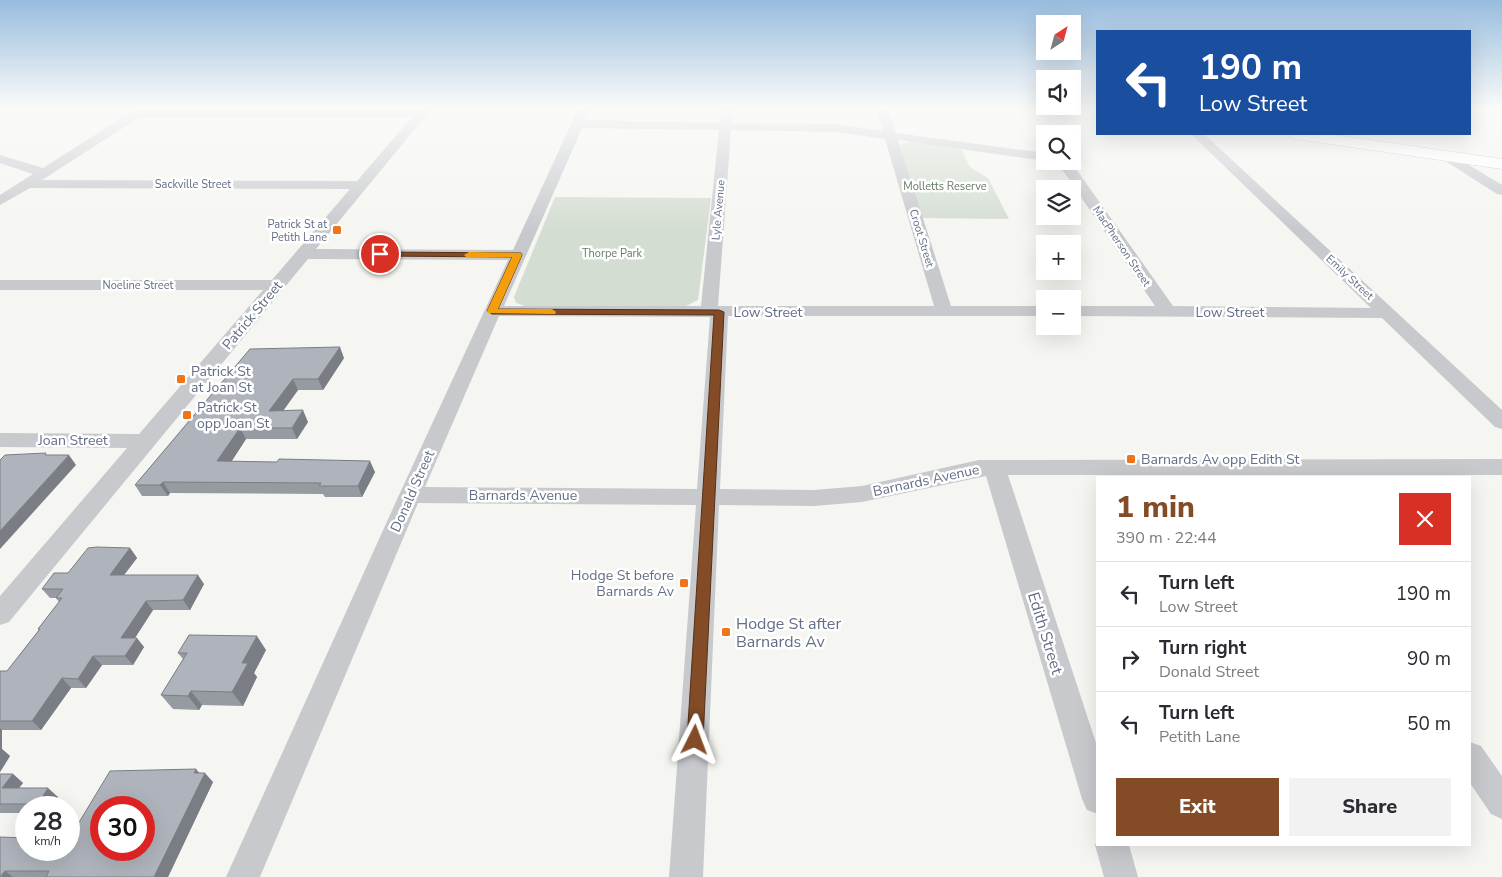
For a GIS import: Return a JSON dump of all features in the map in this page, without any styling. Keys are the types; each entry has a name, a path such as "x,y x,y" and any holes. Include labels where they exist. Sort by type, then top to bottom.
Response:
{"main road":[{"path":"1389,148 1502,164"}],"street":[{"path":"0,201 84,148"},
{"name":"Patrick Street","path":"0,614 392,148"},
{"name":"Donald Street","path":"243,877 410,495 567,148"},
{"name":"Lyle Avenue","path":"686,877 710,497 714,312 724,148"},
{"name":"Croot Street","path":"894,148 944,311"},
{"path":"984,148 1036,156"},
{"name":"Emily Street","path":"1212,148 1502,422"},
{"path":"1449,157 1502,191"},
{"path":"0,159 45,173"},
{"name":"MacPherson Street","path":"1070,170 1167,311"},
{"name":"Sackville Street","path":"26,184 360,185"},
{"path":"302,254 518,255"},
{"name":"Noeline Street","path":"0,285 277,285"},
{"name":"Low Street","path":"492,311 1036,311"},
{"name":"Low Street","path":"1081,311 1388,313"},
{"name":"Joan Street","path":"0,440 146,441"},
{"name":"Barnards Avenue","path":"410,495 840,497 862,494 962,470 995,468 1276,472 1502,467"},
{"name":"Edith Street","path":"995,468 1096,793"},
{"path":"1471,757 1502,803"},
{"path":"1112,846 1122,877"}],"green space":[{"name":"Molletts Reserve","path":"901,148 960,148 970,167 988,178 1009,219 921,218"},
{"name":"Thorpe Park","path":"555,197 711,198 698,300 684,307 525,306 516,303 514,297"}],"building":[{"path":"340,347 318,379 293,379 269,411 303,410 292,428 240,428 217,461 277,462 279,459 370,461 358,486 319,486 321,483 163,482 160,485 135,485 250,349"},
{"path":"46,453 45,455 69,455 0,531 0,460 5,455"},
{"path":"88,548 130,548 110,575 198,575 183,600 146,601 121,638 137,638 125,656 93,656 78,679 62,678 32,721 0,721 0,671 7,671 62,598 56,598 63,589 42,589 54,573 68,573"},
{"path":"189,635 257,636 242,663 248,663 232,692 191,691 188,696 161,695 187,653 178,653"},
{"path":"196,769 194,773 205,773 154,877 46,877 49,871 5,871 0,877 0,837 15,838 15,861 80,861 80,821 90,804 90,861 155,861 155,796 95,796 110,771"},
{"path":"0,774 13,774 2,788 48,788 43,796 15,796 15,804 0,804"}],"slow traffic":[{"path":"469,255 518,255 492,311 552,312"}],"place":[{"name":"Patrick St at Petith Lane","path":"337,230"},
{"name":"Patrick St at Joan St","path":"181,379"},
{"name":"Patrick St opp Joan St","path":"187,415"},
{"name":"Barnards Av opp Edith St","path":"1131,459"},
{"name":"Hodge St before Barnards Av","path":"684,583"},
{"name":"Hodge St after Barnards Av","path":"726,632"}],"route":[{"path":"380,254 518,255 492,311 719,312 711,482 695,740"}]}
